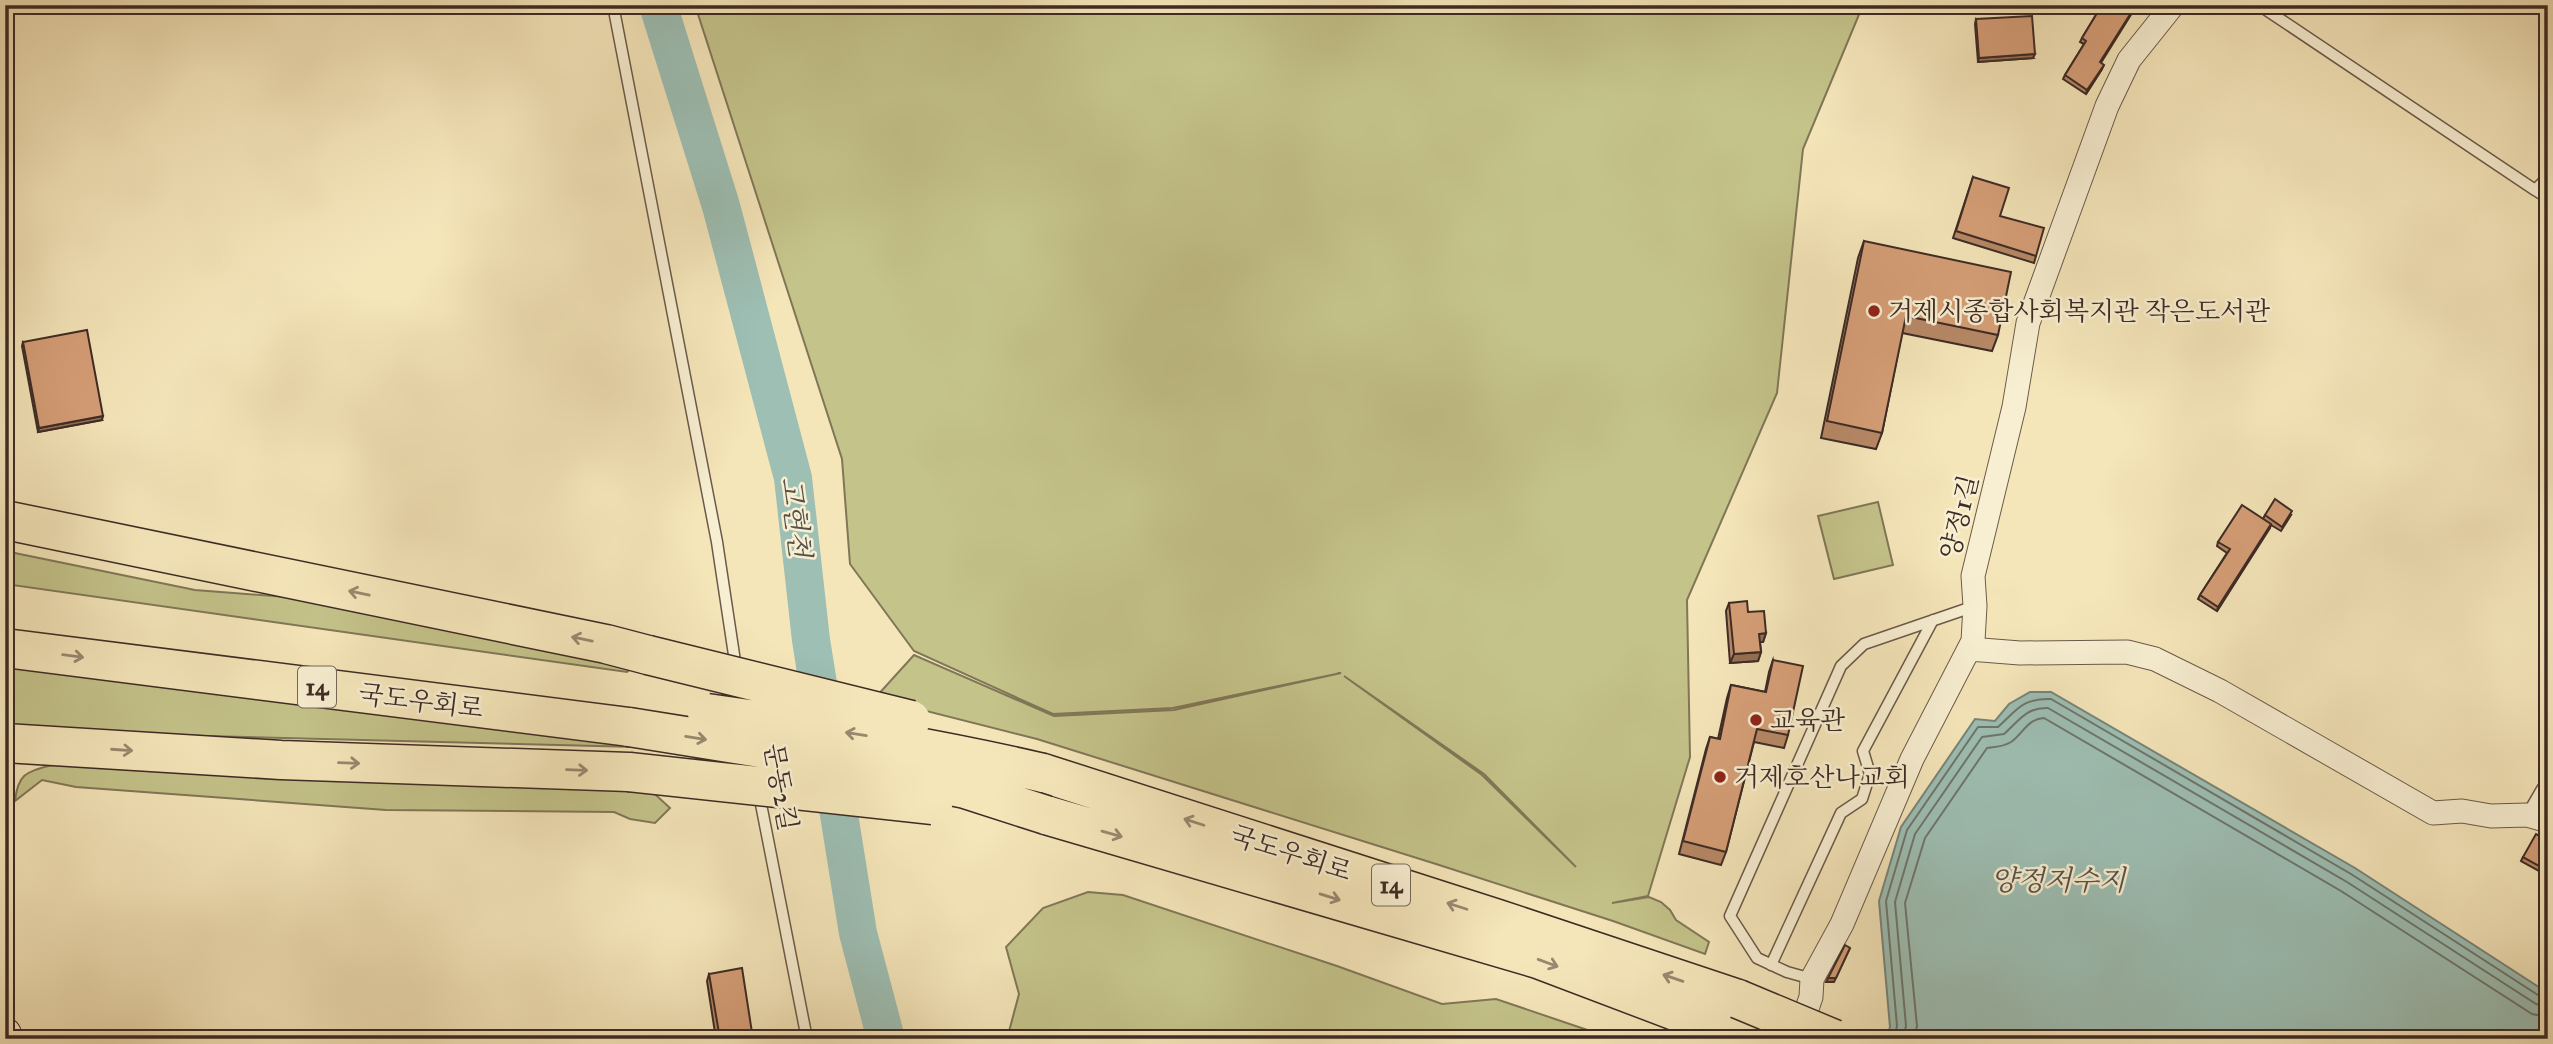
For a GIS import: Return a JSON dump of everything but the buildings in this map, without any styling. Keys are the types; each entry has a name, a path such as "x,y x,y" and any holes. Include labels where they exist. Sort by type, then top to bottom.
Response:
{"highway":[{"path":"5,520 593,641 948,730 1043,773"},
{"path":"5,539 175,573 227,580 275,576"},
{"name":"국도우회로","path":"5,621 627,715"},
{"name":"국도우회로","path":"5,648 627,715"},
{"name":"14","path":"627,715 857,734 964,754 1043,773"},
{"name":"14","path":"627,715 965,789 1046,815"},
{"path":"5,743 319,761 629,772 980,811 1046,815"},
{"path":"5,769 31,755 69,747"},
{"name":"국도우회로","path":"1043,773 1498,919 1738,1023"},
{"name":"국도우회로","path":"1046,815 1538,959 1738,1023"},
{"name":"14","path":"1738,1023 1834,1039"}],"street":[{"name":"양정1길","path":"1796,1039 1811,997 1812,979 1842,924 1912,759 1973,641 1973,576 2014,407 2028,323 2106,106 2129,60 2173,5"},
{"path":"1969,649 2020,653 2127,652 2155,659 2220,691 2433,813 2462,811 2491,816 2537,818"}],"lane":[{"path":"614,5 717,542 741,696"},
{"path":"2259,5 2548,198"},
{"path":"2535,190 2548,177"},
{"path":"1812,979 1757,958 1730,916 1841,666 1864,644 1975,606"},
{"path":"1771,965 1841,813 1863,799 1870,774 1863,751 1933,620"},
{"name":"문동2길","path":"743,709 753,762"},
{"name":"문동2길","path":"755,775 807,1039"},
{"path":"2537,818 2542,789 2548,787"}],"shaded area":[{"path":"695,5 1863,5 1803,149 1777,393 1687,600 1690,757 1648,896 1612,903 1649,897 1661,902 1676,920 1709,942 1705,954 1613,921 1436,864 1037,739 875,698 914,655 1054,716 1174,710 1341,673 1173,708 1053,714 914,651 850,564 842,459","holes":["1344,676 1484,774 1576,867 1482,775"]},
{"path":"1878,502 1893,565 1834,579 1818,516"},
{"path":"5,551 195,590 287,597 629,667 629,670 627,672 5,584"},
{"path":"5,654 636,747 5,731"},
{"path":"52,765 645,785 670,808 655,823 630,819 614,812 386,810 76,787 42,780 15,801 21,779 25,775"},
{"path":"1088,892 1123,895 1442,1004 1496,999 1614,1039 1007,1039 1019,994 1006,947 1043,908"}],"water":[{"name":"양정저수지","path":"2030,692 2051,692 2355,868 2548,993 2548,1039 1886,1039 1890,1027 1879,901 1901,827 1975,719 1995,721 2009,704"}],"waterway":[{"name":"고현천","path":"658,5 721,206 793,478 811,640 858,933 886,1039"}],"place":[{"name":"거제시종합사회복지관 작은도서관","path":"1874,311"},
{"name":"교육관","path":"1756,720"},
{"name":"거제호산나교회","path":"1720,777"}]}
